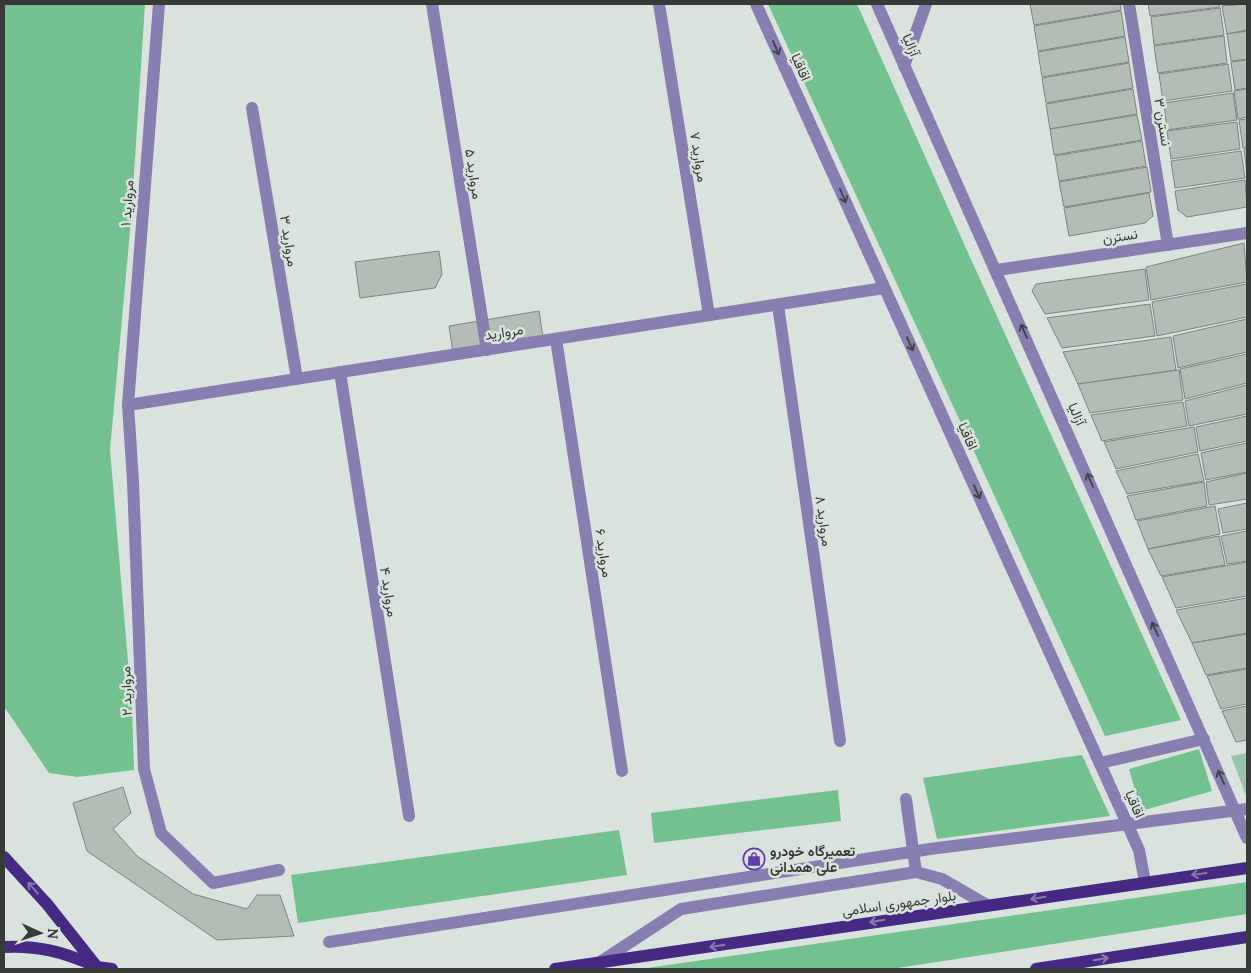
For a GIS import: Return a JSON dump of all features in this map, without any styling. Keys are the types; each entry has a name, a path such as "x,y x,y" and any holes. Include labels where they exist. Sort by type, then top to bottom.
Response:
{"main road":[{"path":"4,856 47,904 98,968"},
{"name":"بلوار جمهوری اسلامی","path":"555,969 1247,868"},
{"path":"1036,969 1084,966 1247,937"},
{"path":"4,947 26,945 63,952 98,968 112,969"}],"street":[{"name":"مروارید ۱","path":"128,405 159,4"},
{"name":"مروارید ۵","path":"432,4 487,350"},
{"name":"مروارید ۷","path":"659,4 709,316"},
{"name":"اقاقیا","path":"756,4 1128,825 1139,850 1145,882"},
{"name":"آزالیا","path":"877,4 997,270 1204,739 1241,810 1247,838"},
{"path":"904,66 926,4"},
{"name":"نسترن ۳","path":"1129,4 1168,245"},
{"name":"مروارید ۳","path":"252,108 297,379"},
{"name":"نسترن","path":"997,270 1247,233"},
{"name":"مروارید","path":"128,405 884,288"},
{"name":"مروارید ۸","path":"778,305 840,741"},
{"name":"مروارید ۶","path":"556,339 622,771"},
{"name":"مروارید ۴","path":"340,372 409,816"},
{"name":"مروارید ۲","path":"128,405 144,769 161,833 213,882 279,870"},
{"path":"1100,763 1204,739"},
{"path":"906,799 916,872"},
{"path":"329,942 913,852 1241,810"},
{"path":"596,964 681,909 916,872 942,879 987,906"}],"green space":[{"path":"4,4 145,4 131,220 110,450 132,709 134,770 77,777 49,773 5,708"},
{"path":"768,4 857,4 1181,720 1105,736"},
{"path":"1199,749 1212,791 1141,811 1129,769"},
{"path":"1247,753 1247,798 1231,756"},
{"path":"1082,755 1110,816 937,839 923,778"},
{"path":"838,790 841,821 654,843 651,813"},
{"path":"619,830 627,875 298,923 291,875"},
{"path":"1247,882 1247,914 891,969 640,969"}],"building":[{"path":"1030,4 1120,4 1121,10 1034,25"},
{"path":"1148,4 1219,4 1220,7 1150,16"},
{"path":"1247,4 1247,30 1227,34 1222,6"},
{"path":"1220,8 1224,35 1154,45 1151,17"},
{"path":"1121,11 1125,36 1038,51 1034,26"},
{"path":"1247,31 1247,59 1231,61 1227,34"},
{"path":"1224,36 1227,63 1158,73 1154,46"},
{"path":"1125,37 1129,62 1042,77 1038,52"},
{"path":"1247,60 1247,88 1235,90 1231,62"},
{"path":"1129,63 1133,88 1046,103 1042,78"},
{"path":"1228,64 1232,91 1163,101 1159,74"},
{"path":"1133,89 1137,114 1050,129 1046,104"},
{"path":"1247,89 1247,117 1238,119 1234,91"},
{"path":"1233,93 1237,120 1167,130 1164,103"},
{"path":"1137,115 1142,140 1054,155 1050,129"},
{"path":"1247,119 1247,147 1243,148 1239,120"},
{"path":"1237,122 1240,149 1171,159 1167,131"},
{"path":"1142,141 1146,166 1059,181 1055,156"},
{"path":"1244,149 1247,149 1247,175"},
{"path":"1241,151 1245,178 1175,188 1171,161"},
{"path":"1147,167 1151,192 1064,207 1059,182"},
{"path":"1245,180 1247,207 1187,217 1178,210 1175,191"},
{"path":"1149,193 1153,216 1145,223 1069,236 1064,208"},
{"path":"1244,243 1247,282 1151,300 1146,267"},
{"path":"439,251 442,274 435,288 360,298 355,262"},
{"path":"1145,269 1149,300 1045,314 1032,291 1036,284"},
{"path":"1247,284 1247,317 1157,336 1152,302"},
{"path":"1150,304 1155,336 1062,348 1047,318"},
{"path":"539,311 544,344 454,359 449,326"},
{"path":"1247,319 1247,352 1178,368 1173,336"},
{"path":"1171,337 1176,370 1078,384 1063,352"},
{"path":"1247,354 1247,383 1185,399 1180,369"},
{"path":"1179,370 1183,400 1090,413 1078,384"},
{"path":"1247,385 1247,414 1189,426 1185,401"},
{"path":"1183,402 1187,426 1102,441 1091,415"},
{"path":"1247,416 1247,441 1200,451 1196,427"},
{"path":"1194,427 1198,452 1116,469 1104,442"},
{"path":"1247,443 1247,472 1206,480 1201,453"},
{"path":"1198,454 1204,481 1127,494 1116,471"},
{"path":"1247,473 1247,499 1209,505 1206,482"},
{"path":"1204,482 1207,506 1136,520 1127,496"},
{"path":"1247,503 1247,529 1223,533 1218,509"},
{"path":"1215,506 1220,534 1148,549 1137,521"},
{"path":"1247,531 1247,561 1227,564 1221,536"},
{"path":"1219,536 1225,565 1161,576 1148,549"},
{"path":"1247,562 1247,596 1176,608 1162,577"},
{"path":"1247,598 1247,633 1192,643 1176,610"},
{"path":"1247,634 1247,668 1206,675 1192,643"},
{"path":"1247,669 1247,704 1221,709 1207,676"},
{"path":"1247,706 1247,740 1236,742 1222,711"},
{"path":"123,787 131,813 113,829 137,856 193,894 247,909 257,895 280,895 294,936 217,940 87,851 73,803"}],"place":[{"name":"تعمیرگاه خودرو علی همدانی","path":"754,859"}]}
